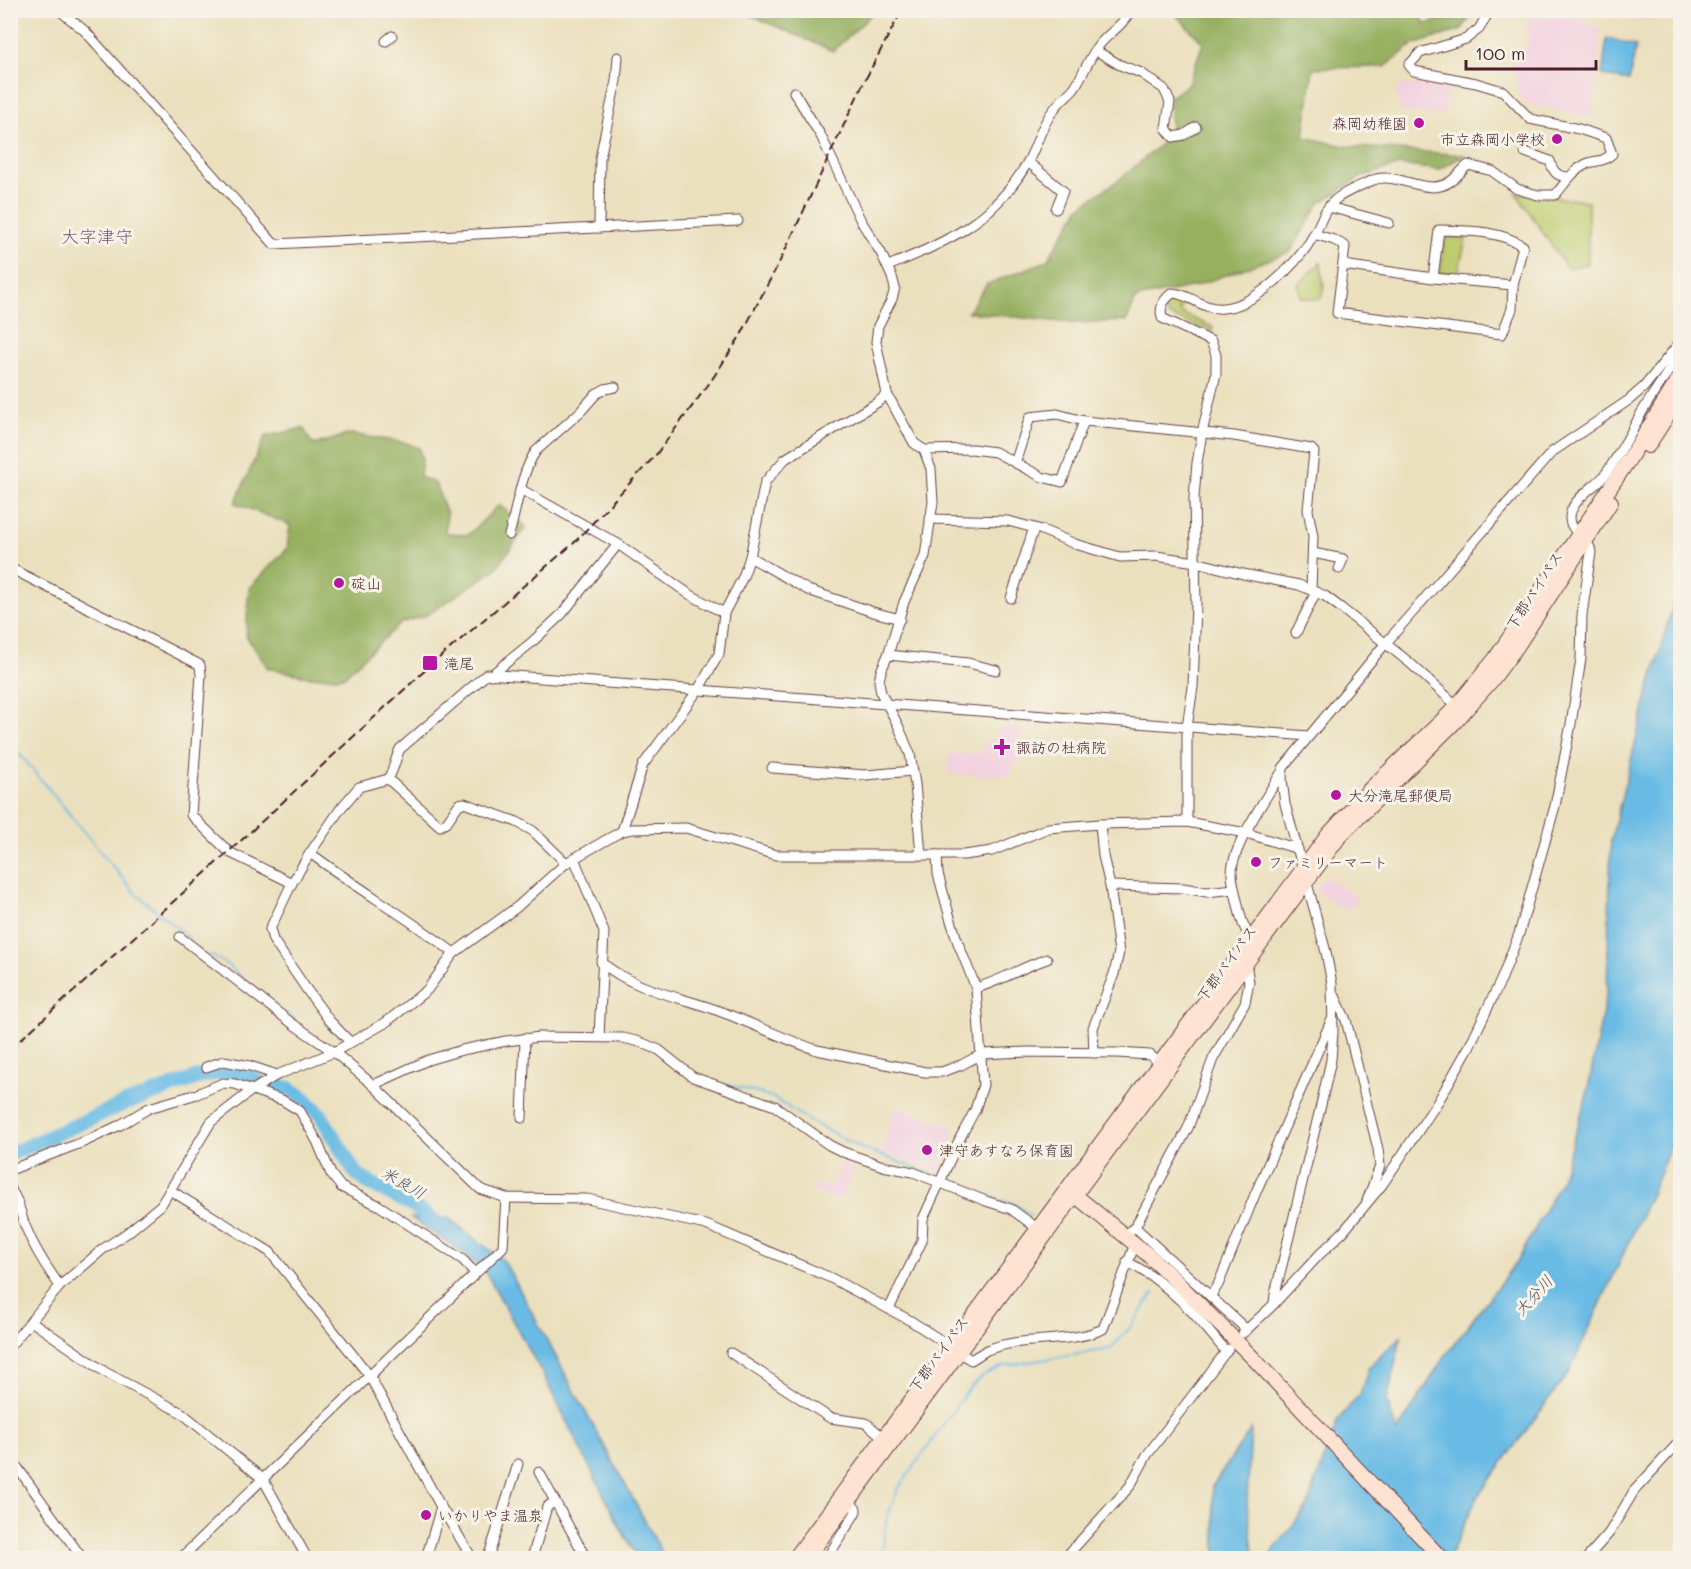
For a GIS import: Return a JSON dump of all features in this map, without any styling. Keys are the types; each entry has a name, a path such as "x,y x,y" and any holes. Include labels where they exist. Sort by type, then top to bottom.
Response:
{"street":[{"path":"59,10 85,31 274,244 738,221"},
{"path":"888,266 932,249 965,230 1002,200 1028,162 1045,122 1054,108 1073,88 1095,50 1127,19 1130,10"},
{"path":"1187,822 1188,727 1193,687 1196,562 1194,496 1202,433 1216,374 1216,355 1211,341 1162,318 1160,311 1163,302 1172,292 1184,293 1204,307 1222,309 1236,306 1252,298 1289,268 1314,234 1323,214 1335,200 1374,179 1392,179 1430,188 1450,183 1468,165 1492,171 1517,189 1538,195 1555,195 1564,185 1567,177 1586,164 1603,161 1612,154 1606,138 1579,129 1530,118 1503,91 1476,83 1414,71 1409,65 1420,53 1466,39 1479,29 1490,10"},
{"path":"1095,50 1120,65 1141,72 1164,89 1170,102 1166,128 1173,137 1184,135 1196,127"},
{"path":"599,228 600,158 616,81 618,57"},
{"path":"794,92 821,136 861,221 888,266 895,288 876,334 887,394 914,443 924,450 932,470 933,486 925,556 904,602 888,655 880,671 879,681 886,705 910,754 921,855"},
{"path":"1525,152 1550,160 1553,171 1560,176 1567,177"},
{"path":"1028,162 1063,191 1056,209"},
{"path":"1329,207 1389,224"},
{"path":"1314,234 1345,246 1337,313 1502,334 1512,309 1513,285 1523,246 1508,238 1477,231 1439,230 1432,278"},
{"path":"1343,265 1432,278 1513,285"},
{"path":"1255,943 1243,925 1234,890 1232,873 1234,861 1246,833 1286,764 1385,644 1552,452 1636,394 1653,378 1680,342"},
{"path":"1071,1192 1210,1296 1245,1331 1274,1304 1365,1206 1413,1139 1459,1065 1501,980 1519,934 1555,806 1581,658 1582,615 1591,563 1591,547 1570,518 1574,508 1606,473 1680,354"},
{"path":"795,1558 884,1438 955,1349 1305,876 1328,835 1353,807 1457,706 1495,659 1583,537 1680,376"},
{"path":"509,535 531,457 596,394 604,389 615,387"},
{"path":"622,831 643,765 698,690 719,654 724,613 743,577 750,557 765,482 785,459 879,402 887,394"},
{"name":"下郡バイパス","path":"1305,876 1340,837 1455,722 1492,680 1518,645 1583,537 1680,396"},
{"path":"1015,463 1030,417 1057,414 1084,421 1202,433 1311,449 1314,452 1308,510 1313,536 1313,591 1296,633"},
{"path":"924,450 972,449 995,452 1042,477 1062,482 1084,421"},
{"path":"522,490 618,544 689,594 724,613"},
{"path":"930,519 1008,521 1120,557 1156,556 1196,562 1313,591 1341,608 1410,663 1457,706"},
{"path":"1011,598 1034,528"},
{"path":"490,675 531,643 562,614 618,544"},
{"path":"1313,553 1344,554 1339,569"},
{"path":"750,557 808,590 900,619"},
{"path":"10,568 200,665 190,815 229,852 292,883"},
{"path":"888,655 968,663 996,670"},
{"path":"350,1042 329,1020 273,940 270,929 309,853 341,808 359,788 388,779 393,772 397,756 405,744 487,674 1309,736"},
{"path":"772,768 866,775 913,771"},
{"path":"1274,1304 1328,1071 1333,1016 1333,991 1326,952 1285,804 1281,773"},
{"path":"388,779 440,826 446,823 459,804 464,803 517,822 533,831 570,861 604,932 599,1037"},
{"path":"10,1346 60,1286 103,1249 161,1205 211,1122 251,1091 277,1075 334,1052 385,1023 426,990 454,953 517,907 570,861 622,831 686,828 776,855 964,855 992,851 1048,828 1187,822 1246,833 1298,849"},
{"path":"1094,1053 1093,1028 1114,974 1119,952 1100,824"},
{"path":"309,853 434,937 454,953"},
{"path":"889,1309 922,1241 923,1219 980,1097 983,1085 976,988 958,944 949,914 938,874 937,855"},
{"path":"1110,886 1183,888 1207,892 1234,890"},
{"path":"180,937 293,1024 334,1052 373,1085 480,1190 506,1198 587,1198 706,1225 831,1278 932,1333 971,1360 987,1350 1090,1335 1103,1329 1127,1262 1132,1236 1188,1128 1213,1059 1245,1003 1249,982 1246,964"},
{"name":"下郡バイパス","path":"1164,1067 1246,964 1255,943"},
{"path":"976,988 1047,959"},
{"path":"601,962 642,986 717,1010 817,1050 925,1072 942,1072 962,1065 982,1054 1027,1052 1150,1055 1164,1067"},
{"path":"1333,991 1346,1020 1378,1149 1380,1166 1365,1206"},
{"path":"1210,1296 1218,1285 1333,1016"},
{"path":"373,1085 428,1060 462,1050 525,1038 623,1038 659,1050 693,1077 775,1106 829,1145 843,1152 883,1166 941,1179 1011,1209 1042,1232"},
{"path":"522,1118 525,1038"},
{"path":"206,1067 224,1061 277,1075"},
{"path":"10,1170 103,1133 149,1108 197,1094 224,1083 235,1084 282,1101 300,1111 317,1141 331,1174 341,1187 378,1204 463,1260 475,1273"},
{"path":"10,1189 20,1206 25,1225 39,1258 60,1286"},
{"path":"170,1190 270,1252 369,1375 441,1507 472,1558"},
{"path":"181,1558 502,1247 506,1198"},
{"path":"1132,1236 1259,1365 1441,1558"},
{"path":"1065,1558 1131,1486 1147,1455 1227,1351 1159,1282 1127,1262"},
{"path":"31,1321 105,1372 182,1413 263,1479 308,1558"},
{"name":"下郡バイパス","path":"807,1558 955,1349"},
{"path":"731,1353 830,1418 866,1423 884,1438"},
{"path":"1587,1558 1609,1533 1634,1491 1680,1441"},
{"path":"10,1457 82,1558"},
{"path":"488,1558 519,1464"},
{"path":"539,1472 586,1558"},
{"path":"532,1558 548,1507 555,1501"},
{"path":"827,1558 856,1512 849,1501"},
{"path":"426,1558 441,1507"},
{"path":"575,1558 581,1549"}],"shaded area":[{"path":"1529,11 1551,11 1573,15 1601,29 1592,117 1521,102 1512,63 1518,51 1528,43"},
{"path":"1402,84 1448,86 1444,115 1401,112 1396,93"},
{"name":"諏訪の杜病院","path":"999,727 1022,728 1020,761 1013,763 1011,776 948,774 948,753 981,754 983,741 996,741"},
{"path":"1325,877 1358,898 1348,912 1315,890"},
{"path":"897,1107 956,1128 939,1171 882,1152 893,1112"},
{"path":"843,1162 854,1170 841,1200 814,1192 812,1183 831,1186"}],"green space":[{"path":"873,10 873,13 833,51 741,11"},
{"path":"1178,11 1416,11 1425,24 1475,11 1461,30 1412,45 1385,67 1313,68 1304,137 1344,146 1464,155 1439,170 1399,165 1361,177 1320,203 1290,252 1195,286 1136,298 1127,321 1072,323 968,312 987,284 1047,261 1080,207 1124,176 1171,135 1170,97 1188,85 1203,43 1177,16"},
{"path":"1516,193 1588,201 1588,264 1567,268"},
{"path":"1445,237 1466,238 1458,274 1440,273"},
{"path":"1321,262 1324,290 1319,300 1300,297 1298,285"},
{"path":"1171,299 1186,301 1179,310 1213,327 1212,331 1168,316 1165,308"},
{"path":"303,428 313,445 351,434 406,443 419,448 422,459 420,477 435,483 447,514 445,533 468,535 499,505 526,527 496,569 427,615 401,623 343,677 311,677 268,668 246,636 249,588 287,549 290,525 235,503 265,437"}],"water":[{"path":"1607,38 1636,46 1629,81 1602,75"},
{"name":"大分川","path":"1680,568 1680,1123 1650,1196 1569,1372 1476,1499 1449,1558 1268,1558 1307,1507 1338,1420 1360,1394 1369,1367 1401,1337 1387,1401 1397,1432 1443,1359 1520,1257 1561,1180 1587,1095 1607,990 1611,840 1646,700 1674,602"},
{"path":"411,1218 448,1218 504,1261 665,1558 638,1558 542,1373 486,1273 465,1254"},
{"path":"1251,1429 1247,1503 1254,1558 1217,1558 1212,1487"}],"waterway":[{"path":"10,745 134,892 189,938"},
{"path":"210,955 226,964 265,997"},
{"path":"286,1013 294,1019"},
{"name":"米良川","path":"10,1154 124,1104 199,1077 225,1071 250,1077 267,1086 289,1088 303,1097 320,1114 354,1171 364,1180 410,1204 445,1229"},
{"path":"729,1085 772,1097 808,1120 859,1147 931,1174"},
{"path":"986,1196 1016,1205 1031,1216"},
{"path":"881,1558 887,1517 898,1489 969,1388 984,1375 1004,1366 1110,1349 1129,1329 1154,1293"}],"railway":[{"path":"10,1049 245,837 433,663 574,543 655,456 711,381 741,335 782,257 863,84 902,10"}],"place":[{"name":"森岡幼稚園","path":"1419,123"},
{"name":"市立森岡小学校","path":"1557,139"},
{"name":"碇山","path":"339,583"},
{"name":"滝尾","path":"430,663"},
{"name":"諏訪の杜病院","path":"1002,747"},
{"name":"大分滝尾郵便局","path":"1336,795"},
{"name":"ファミリーマート","path":"1256,862"},
{"name":"津守あすなろ保育園","path":"927,1150"},
{"name":"いかりやま温泉","path":"426,1515"}],"district":[{"name":"大字津守","path":"97,236"}]}
